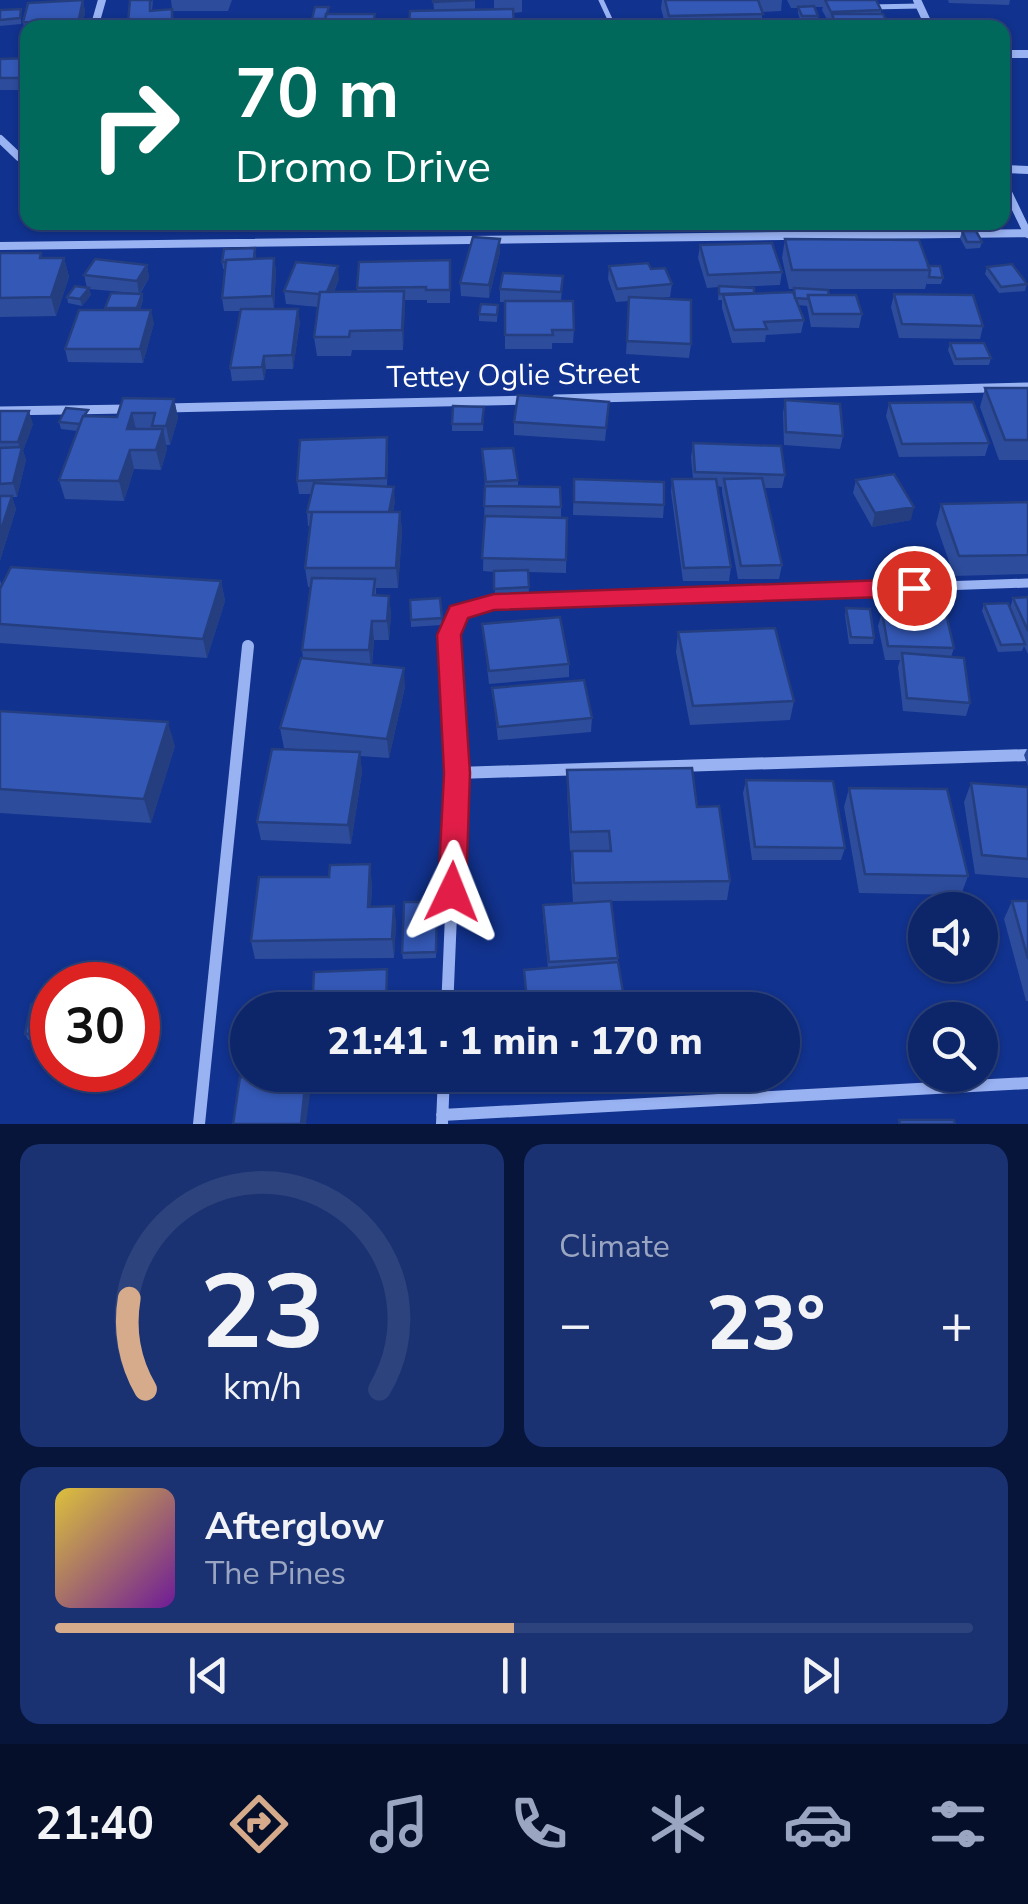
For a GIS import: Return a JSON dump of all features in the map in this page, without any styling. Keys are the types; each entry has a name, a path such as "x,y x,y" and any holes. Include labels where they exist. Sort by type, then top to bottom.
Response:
{"street":[{"path":"0,139 19,157"},
{"path":"0,246 1028,233 1010,196"},
{"name":"Tettey Oglie Street","path":"156,408 1028,387"},
{"path":"0,411 137,408"},
{"path":"447,992 457,773 449,635 458,612 473,606 1028,584"},
{"path":"198,1124 248,646"},
{"path":"457,773 1028,756"},
{"path":"443,1092 442,1120 1028,1084"}],"lane":[{"path":"862,7 918,3"}],"building":[{"path":"83,0 79,20 24,20 28,3"},
{"path":"130,0 150,0 150,11 172,9 172,19 128,20"},
{"path":"665,0 758,0 763,14 669,16"},
{"path":"825,0 876,0 881,10 831,12"},
{"path":"814,6 818,16 802,16 798,7"},
{"path":"315,7 329,7 325,19 312,19"},
{"path":"21,9 20,18 0,20 0,10"},
{"path":"513,9 514,20 409,20 410,11"},
{"path":"326,14 375,14 374,20 325,20"},
{"path":"832,14 883,14 886,20 834,20"},
{"path":"20,58 19,78 0,78 0,59"},
{"path":"962,231 976,231 982,242 967,242"},
{"path":"473,237 500,239 489,285 460,283"},
{"path":"785,239 919,240 930,270 792,270"},
{"path":"772,243 782,272 708,275 700,245"},
{"path":"255,248 254,259 222,262 224,249"},
{"path":"0,253 41,253 40,258 64,258 51,297 0,298"},
{"path":"274,258 272,296 222,298 226,260"},
{"path":"95,259 147,265 137,281 84,275"},
{"path":"450,260 450,290 357,288 359,262"},
{"path":"296,262 338,266 327,292 284,291"},
{"path":"648,263 651,269 665,268 672,284 617,289 609,266"},
{"path":"1012,264 1027,284 1001,287 987,267"},
{"path":"928,266 940,266 943,278 929,277"},
{"path":"503,273 563,276 561,292 500,289"},
{"path":"75,286 89,288 80,299 67,297"},
{"path":"719,286 754,288 754,293 719,294"},
{"path":"794,288 828,290 829,295 795,298"},
{"path":"404,291 402,330 350,331 349,337 314,337 320,292"},
{"path":"793,292 804,320 764,322 767,329 734,330 723,295"},
{"path":"111,293 142,294 137,308 105,308"},
{"path":"894,294 973,295 983,326 902,324"},
{"path":"808,295 856,295 862,314 813,314"},
{"path":"629,297 691,300 691,344 627,341"},
{"path":"505,301 573,301 574,330 552,330 553,335 505,335"},
{"path":"481,304 498,305 497,315 479,314"},
{"path":"241,309 298,309 292,355 264,356 262,367 230,368"},
{"path":"79,310 151,310 140,349 65,349"},
{"path":"950,343 984,343 991,358 956,359"},
{"path":"985,388 1028,388 1028,440 1005,440"},
{"path":"518,395 609,402 606,428 514,422"},
{"path":"123,398 174,399 166,426 152,426 155,413 132,413 127,429 163,429 156,450 130,450 119,481 59,480 83,416 117,417"},
{"path":"785,400 840,404 843,436 786,432"},
{"path":"973,402 989,443 902,444 889,403"},
{"path":"453,406 484,407 482,424 452,424"},
{"path":"66,408 88,410 80,424 59,422"},
{"path":"0,411 29,411 18,442 0,442"},
{"path":"387,437 386,478 297,481 300,440"},
{"path":"693,443 781,446 785,475 695,472"},
{"path":"22,447 13,483 0,484 0,448"},
{"path":"513,448 518,480 486,482 482,449"},
{"path":"894,474 914,507 875,513 856,480"},
{"path":"762,478 782,565 741,566 724,479"},
{"path":"574,479 664,482 664,505 574,502"},
{"path":"672,479 716,479 731,567 684,568"},
{"path":"314,483 394,487 389,512 307,512"},
{"path":"485,486 560,487 561,507 484,506"},
{"path":"0,496 12,496 0,533"},
{"path":"1028,502 1028,555 959,556 941,504"},
{"path":"312,512 400,512 396,568 305,568"},
{"path":"485,516 567,518 566,560 482,558"},
{"path":"11,567 221,581 203,639 0,624 0,589"},
{"path":"528,570 529,587 494,589 494,571"},
{"path":"312,578 375,579 373,595 389,596 387,621 372,621 369,650 302,650"},
{"path":"1028,597 1028,631 1013,598"},
{"path":"440,598 442,618 411,620 410,600"},
{"path":"1008,603 1025,644 1001,645 984,604"},
{"path":"846,608 870,609 874,638 851,637"},
{"path":"882,612 946,614 954,648 888,646"},
{"path":"560,617 569,664 489,671 482,624"},
{"path":"775,628 794,701 693,706 678,632"},
{"path":"902,653 964,658 970,703 907,698"},
{"path":"301,658 404,668 387,739 280,728"},
{"path":"584,680 592,718 498,727 492,688"},
{"path":"0,711 168,722 144,799 0,789"},
{"path":"272,749 360,752 348,825 257,822"},
{"path":"692,768 697,807 719,806 730,881 574,883 572,851 611,851 609,831 571,832 567,770"},
{"path":"746,780 833,781 845,848 755,847"},
{"path":"971,783 1028,787 1028,859 982,855"},
{"path":"849,788 947,789 968,876 865,874"},
{"path":"370,864 368,907 394,906 392,939 251,941 259,877 329,877 330,865"},
{"path":"611,901 618,958 549,962 543,905"},
{"path":"1012,901 1028,901 1028,959"},
{"path":"404,902 437,902 436,952 402,953"},
{"path":"618,962 623,992 526,992 524,970"},
{"path":"387,969 386,992 313,992 314,972"},
{"path":"238,1092 304,1092 301,1124 233,1124"},
{"path":"899,1120 954,1120 955,1124 900,1124"}],"route":[{"path":"452,892 457,773 449,635 458,612 494,602 914,588"}]}
